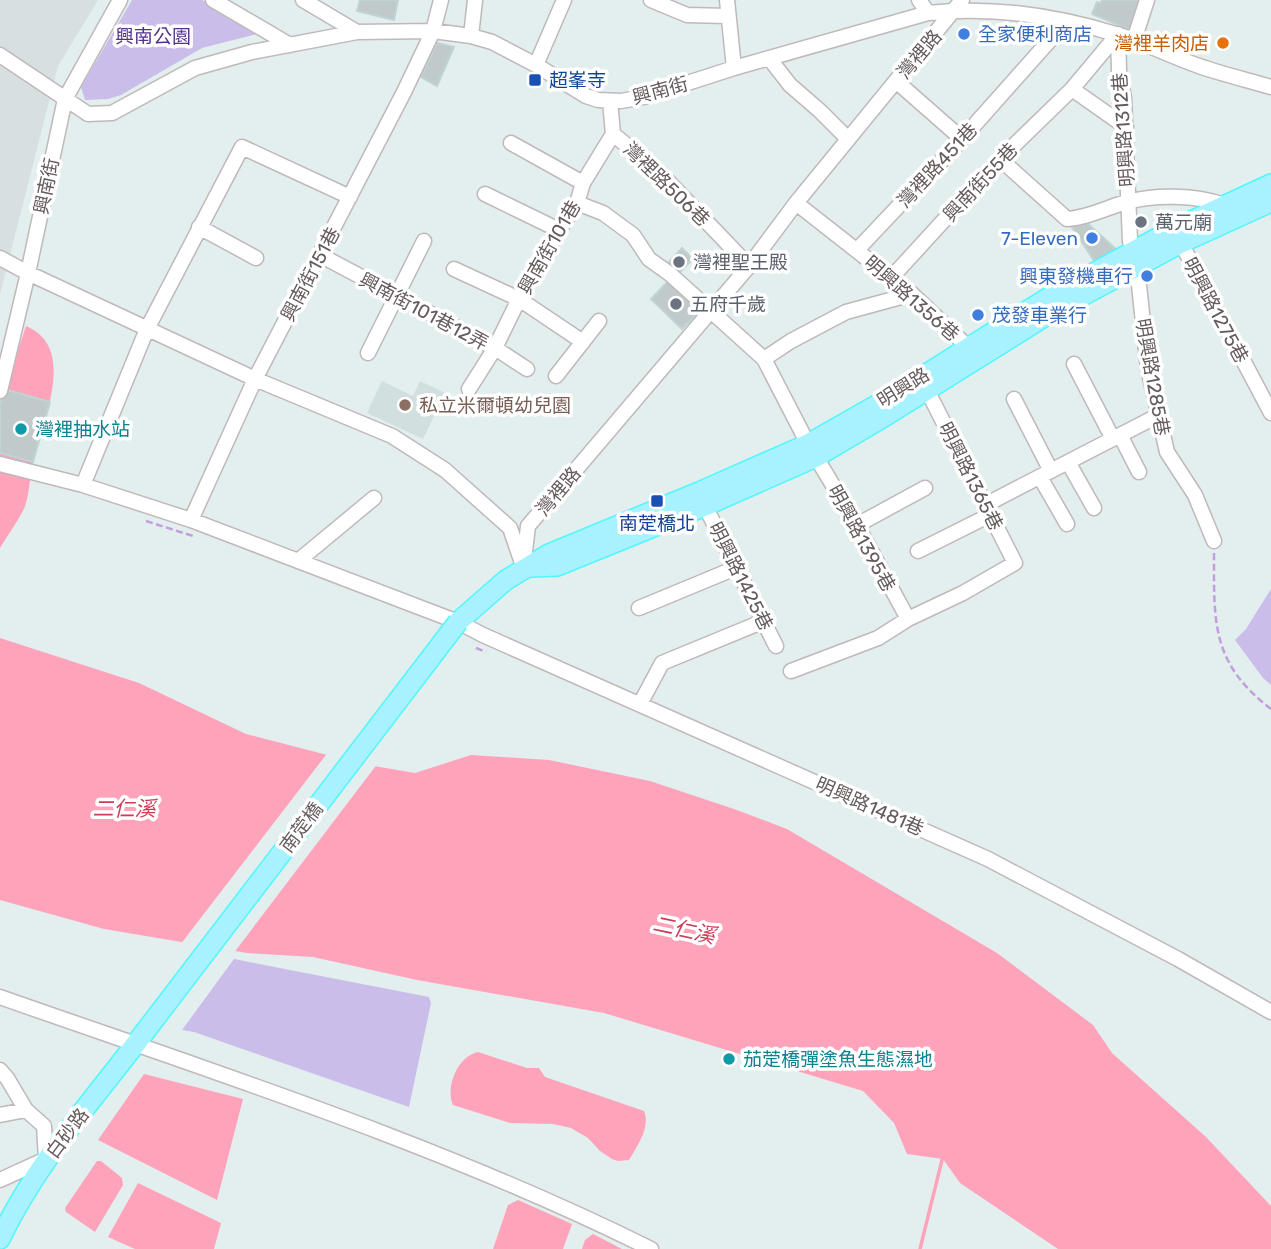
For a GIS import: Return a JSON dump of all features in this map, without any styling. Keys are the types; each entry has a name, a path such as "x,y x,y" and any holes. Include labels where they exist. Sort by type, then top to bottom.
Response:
{"main road":[{"name":"明興路","path":"523,568 557,566 705,506 927,390 1134,259 1225,205 1271,184"},
{"name":"明興路","path":"458,622 488,593 523,568 549,554 699,492 812,450 880,402 1045,299 1134,259 1181,243 1271,202"},
{"name":"南萣橋","path":"139,1038 458,622"},
{"name":"白砂路","path":"0,1239 6,1210 139,1038"}],"street":[{"path":"65,99 120,0"},
{"path":"213,0 290,45"},
{"path":"303,0 357,33"},
{"name":"興南街151巷","path":"191,520 255,379 383,135 433,31 442,0"},
{"path":"471,36 475,0"},
{"path":"536,65 564,0"},
{"path":"651,0 687,15 727,16"},
{"path":"727,0 734,68"},
{"path":"919,0 928,13"},
{"path":"1134,40 1147,0"},
{"name":"興南街","path":"0,55 88,114 112,113 195,68 290,45 357,33 433,31 492,42 586,96 610,101 644,97 734,68 958,5 1037,16 1118,34 1198,66 1271,87"},
{"name":"灣裡路","path":"523,568 528,526 748,266 958,5"},
{"name":"灣裡路451巷","path":"857,250 962,139 1066,22"},
{"name":"興南街55巷","path":"891,278 1000,159 1072,89 1118,34"},
{"name":"明興路1312巷","path":"1118,34 1134,259"},
{"path":"769,58 790,85 848,139"},
{"path":"896,80 962,139"},
{"path":"1072,89 1126,127"},
{"name":"興南街","path":"0,391 65,99"},
{"path":"610,101 612,134"},
{"name":"興南街101巷","path":"469,389 577,203 583,183 612,134"},
{"name":"灣裡路506巷","path":"612,134 660,173 748,266"},
{"path":"511,143 583,183"},
{"path":"83,485 147,329 242,147 350,197"},
{"path":"1000,159 1067,219 1128,202 1203,198 1225,205"},
{"path":"485,194 559,230"},
{"path":"577,203 603,213 633,235 649,259 670,274 764,359 846,312 912,294"},
{"path":"796,203 857,250"},
{"path":"199,227 256,258"},
{"path":"368,353 424,241"},
{"name":"明興路1275巷","path":"1181,243 1271,413"},
{"name":"明興路1356巷","path":"857,250 912,294 967,346"},
{"name":"興南街101巷12弄","path":"320,255 495,348 527,369"},
{"path":"0,258 255,379 392,436 445,470 510,528 523,568"},
{"name":"明興路1285巷","path":"1134,259 1148,368 1167,452 1195,495 1214,541"},
{"path":"454,269 519,299 583,342"},
{"path":"556,376 599,321"},
{"name":"明興路1395巷","path":"764,359 908,619"},
{"path":"1074,364 1139,472"},
{"name":"明興路1365巷","path":"908,619 963,593 1015,563 927,390"},
{"path":"1014,399 1067,524"},
{"path":"918,551 1046,474 1157,416"},
{"path":"1068,462 1094,508"},
{"path":"0,464 83,485 191,520 458,622"},
{"path":"857,525 925,488"},
{"path":"298,561 374,498"},
{"name":"明興路1425巷","path":"705,506 776,646"},
{"path":"639,608 738,567"},
{"path":"791,671 878,638 908,619"},
{"path":"640,704 662,663 764,621"},
{"name":"明興路1481巷","path":"458,622 495,641 988,859 1178,959 1271,1012"},
{"path":"0,997 139,1038 407,1141 571,1209 651,1249"},
{"path":"0,1070 26,1110 44,1126 46,1159 0,1180"},
{"path":"0,1115 26,1110"}],"path":[{"path":"1214,541 1214,601 1224,656 1251,694 1271,709"}],"shaded area":[{"path":"0,0 98,0 58,66 0,294"},
{"name":"私立米爾頓幼兒園","path":"382,381 413,396 420,381 445,393 423,439 367,413"}],"green space":[{"name":"興南公園","path":"132,0 202,0 261,33 202,48 121,95 108,99 85,100 81,87"},
{"path":"1271,589 1271,685 1235,640 1246,629"},
{"path":"234,959 429,997 431,1003 409,1107 182,1030"}],"water":[{"path":"26,326 42,337 51,351 54,368 52,388 25,506 0,548 0,405"},
{"name":"二仁溪","path":"0,638 139,683 246,734 362,764 415,773 471,755 549,760 650,781 787,829 997,953 1093,1025 1112,1053 1206,1137 1271,1206 1271,1249 1058,1249 960,1183 943,1159 907,1154 894,1123 863,1091 604,1013 417,980 313,957 247,953 104,929 0,900"},
{"path":"478,1052 527,1068 539,1068 545,1077 644,1111 644,1130 629,1160 612,1159 588,1138 571,1128 553,1124 510,1123 453,1105 451,1090 455,1073 465,1059"},
{"path":"144,1074 243,1099 217,1200 98,1140"},
{"path":"97,1161 101,1161 122,1178 123,1185 95,1232 66,1212 65,1208"},
{"path":"138,1183 221,1223 214,1249 135,1249 108,1237"},
{"path":"518,1200 572,1224 563,1249 493,1249 508,1205"},
{"path":"593,1234 622,1249 582,1249 585,1240"}],"pier":[{"path":"329,751 378,763 233,954 180,945"}],"building":[{"path":"360,0 398,0 394,20 357,11"},
{"path":"1102,0 1141,0 1130,30 1092,14 1097,2 1101,3"},
{"path":"437,43 454,47 437,86 421,77"},
{"name":"7-Eleven","path":"1085,221 1118,251 1095,262 1071,226"},
{"name":"灣裡聖王殿","path":"682,248 693,259 677,275 666,265"},
{"name":"五府千歲","path":"670,279 701,309 682,329 651,299"},
{"name":"灣裡抽水站","path":"4,389 50,402 33,462 0,453 0,405"}],"waterway":[{"path":"920,1249 943,1156"}],"place":[{"name":"全家便利商店","path":"964,34"},
{"name":"灣裡羊肉店","path":"1223,43"},
{"name":"超峯寺","path":"535,80"},
{"name":"萬元廟","path":"1141,222"},
{"name":"7-Eleven","path":"1092,238"},
{"name":"灣裡聖王殿","path":"679,262"},
{"name":"興東發機車行","path":"1147,276"},
{"name":"五府千歲","path":"676,304"},
{"name":"茂發車業行","path":"978,315"},
{"name":"私立米爾頓幼兒園","path":"405,405"},
{"name":"灣裡抽水站","path":"21,429"},
{"name":"南萣橋北","path":"657,501"},
{"name":"茄萣橋彈塗魚生態濕地","path":"729,1059"}]}
